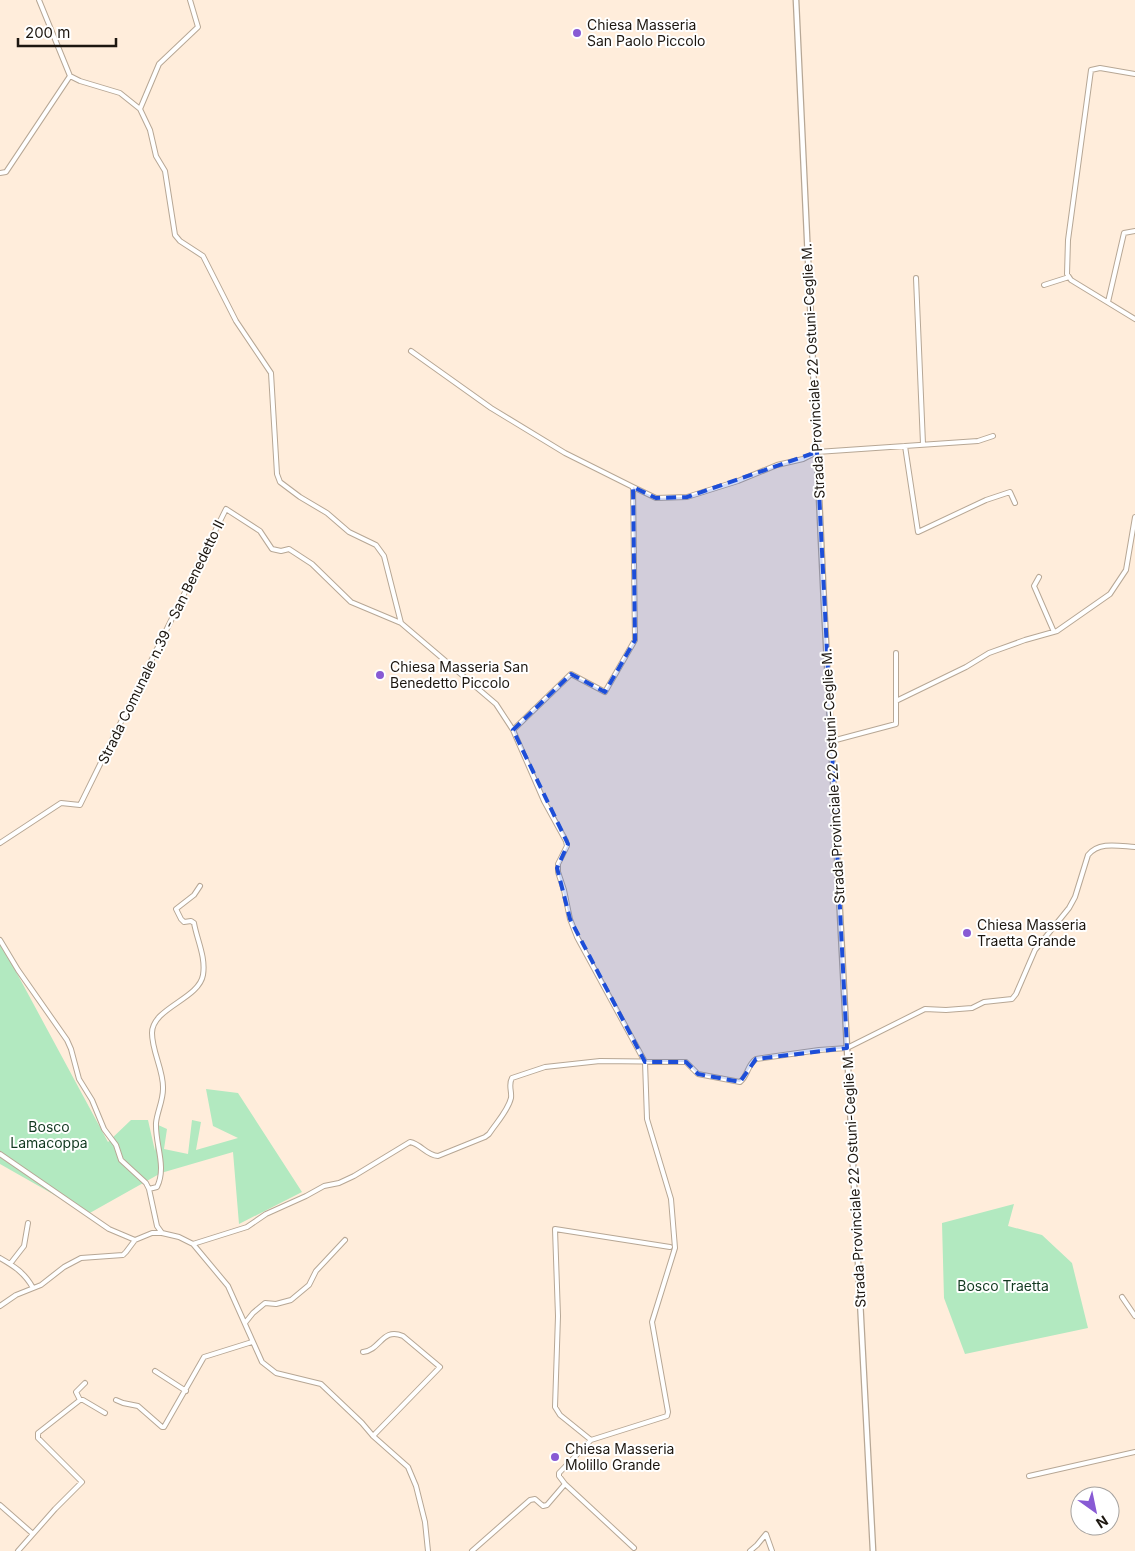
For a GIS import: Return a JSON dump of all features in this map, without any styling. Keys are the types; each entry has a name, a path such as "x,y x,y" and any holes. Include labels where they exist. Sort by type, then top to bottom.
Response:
{"main road":[{"name":"Strada Provinciale 22 Ostuni-Ceglie M.","path":"796,0 873,1551"}],"street":[{"path":"40,0 70,76 80,81 120,93 140,109 150,130 156,156 165,172 175,235 203,256 236,321 271,373 277,474 280,482 300,497 327,513 349,532 376,545 384,556 401,623 496,704 513,730 544,801 566,841 567,846 558,864 558,872 570,919 577,937 645,1062 647,1119 670,1200 675,1248 652,1322 668,1412 667,1416 591,1440 559,1476 565,1484 634,1548"},
{"path":"140,109 158,64 198,27 190,0"},
{"path":"1135,74 1100,68 1091,70 1068,240 1067,274 1071,280 1135,319"},
{"path":"0,172 6,172 70,76"},
{"path":"1108,302 1124,233 1135,231"},
{"path":"1044,285 1069,277"},
{"path":"916,278 923,444"},
{"path":"410,351 491,408 556,448 656,498 687,497 738,481 777,465 803,459 817,452 978,441 993,436"},
{"path":"904,446 918,532 986,500 1010,492 1015,503"},
{"path":"513,730 571,674 605,692 635,640 633,487"},
{"name":"Strada Comunale n.39 - San Benedetto II","path":"0,843 61,803 80,805 226,509 260,531 272,549 281,552 289,549 312,564 351,602 401,623"},
{"path":"896,701 966,667 989,653 1054,632 1110,594 1126,570 1133,541 1135,517"},
{"path":"1040,577 1034,586 1054,632"},
{"path":"832,741 896,724 896,653"},
{"path":"193,1244 247,1227 266,1214 324,1186 339,1183 354,1176 410,1142 414,1142 435,1156 485,1137 508,1106 511,1098 510,1083 512,1078 545,1067 600,1061 686,1062 698,1074 740,1082 751,1063 756,1059 847,1048 925,1009 972,1008 984,1002 1012,999 1035,950 1069,908 1075,897 1088,855 1092,850 1108,845 1135,847"},
{"path":"149,1189 157,1187 161,1173 156,1124 163,1089 152,1032 156,1020 194,990 203,977 202,953 197,941 194,923 191,921 184,922 176,909 194,895 200,886"},
{"path":"0,940 18,970 67,1040 79,1079 92,1100 104,1128 116,1145 121,1160 146,1183 149,1189 157,1226 162,1233"},
{"path":"0,1154 109,1229 135,1240"},
{"path":"10,1264 24,1246 28,1223"},
{"path":"591,1440 560,1415 555,1407 558,1316 555,1229 670,1247"},
{"path":"0,1306 16,1295 48,1281 64,1267 81,1258 123,1254 135,1240 152,1233 179,1237 193,1244 228,1286 262,1362 276,1373 321,1384 362,1422 373,1436 401,1459 411,1473 425,1522 428,1551"},
{"path":"245,1323 265,1303 276,1304 291,1300 309,1285 316,1271 345,1240"},
{"path":"0,1258 28,1278 33,1288"},
{"path":"1122,1297 1135,1316"},
{"path":"363,1352 368,1351 388,1334 397,1334 403,1336 440,1367 373,1436"},
{"path":"116,1400 138,1406 164,1427 204,1357 252,1342"},
{"path":"155,1371 186,1390"},
{"path":"86,1383 76,1392 80,1400 105,1413"},
{"path":"18,1551 82,1482 37,1436 80,1400"},
{"path":"1029,1476 1135,1452"},
{"path":"472,1551 530,1500 535,1500 542,1506 545,1506 565,1484"},
{"path":"0,1505 33,1534"},
{"path":"750,1551 766,1534 772,1551"}],"highlighted area":[{"path":"817,452 847,1048 756,1059 740,1082 698,1074 686,1062 645,1062 570,919 557,868 568,844 513,730 571,674 605,692 635,640 633,487 656,498 687,497"}],"green space":[{"name":"Bosco Lamacoppa","path":"0,942 108,1142 131,1120 148,1120 155,1151 156,1124 167,1129 164,1149 188,1154 192,1120 201,1122 196,1150 238,1138 213,1126 206,1089 238,1093 302,1192 239,1224 233,1152 161,1173 88,1214 0,1164"},
{"name":"Bosco Traetta","path":"1014,1204 1008,1226 1042,1235 1072,1263 1088,1328 965,1354 944,1298 942,1223"}],"place":[{"name":"Chiesa Masseria San Paolo Piccolo","path":"577,33"},
{"name":"Chiesa Masseria San Benedetto Piccolo","path":"380,675"},
{"name":"Chiesa Masseria Traetta Grande","path":"967,933"},
{"name":"Chiesa Masseria Molillo Grande","path":"555,1457"}]}
